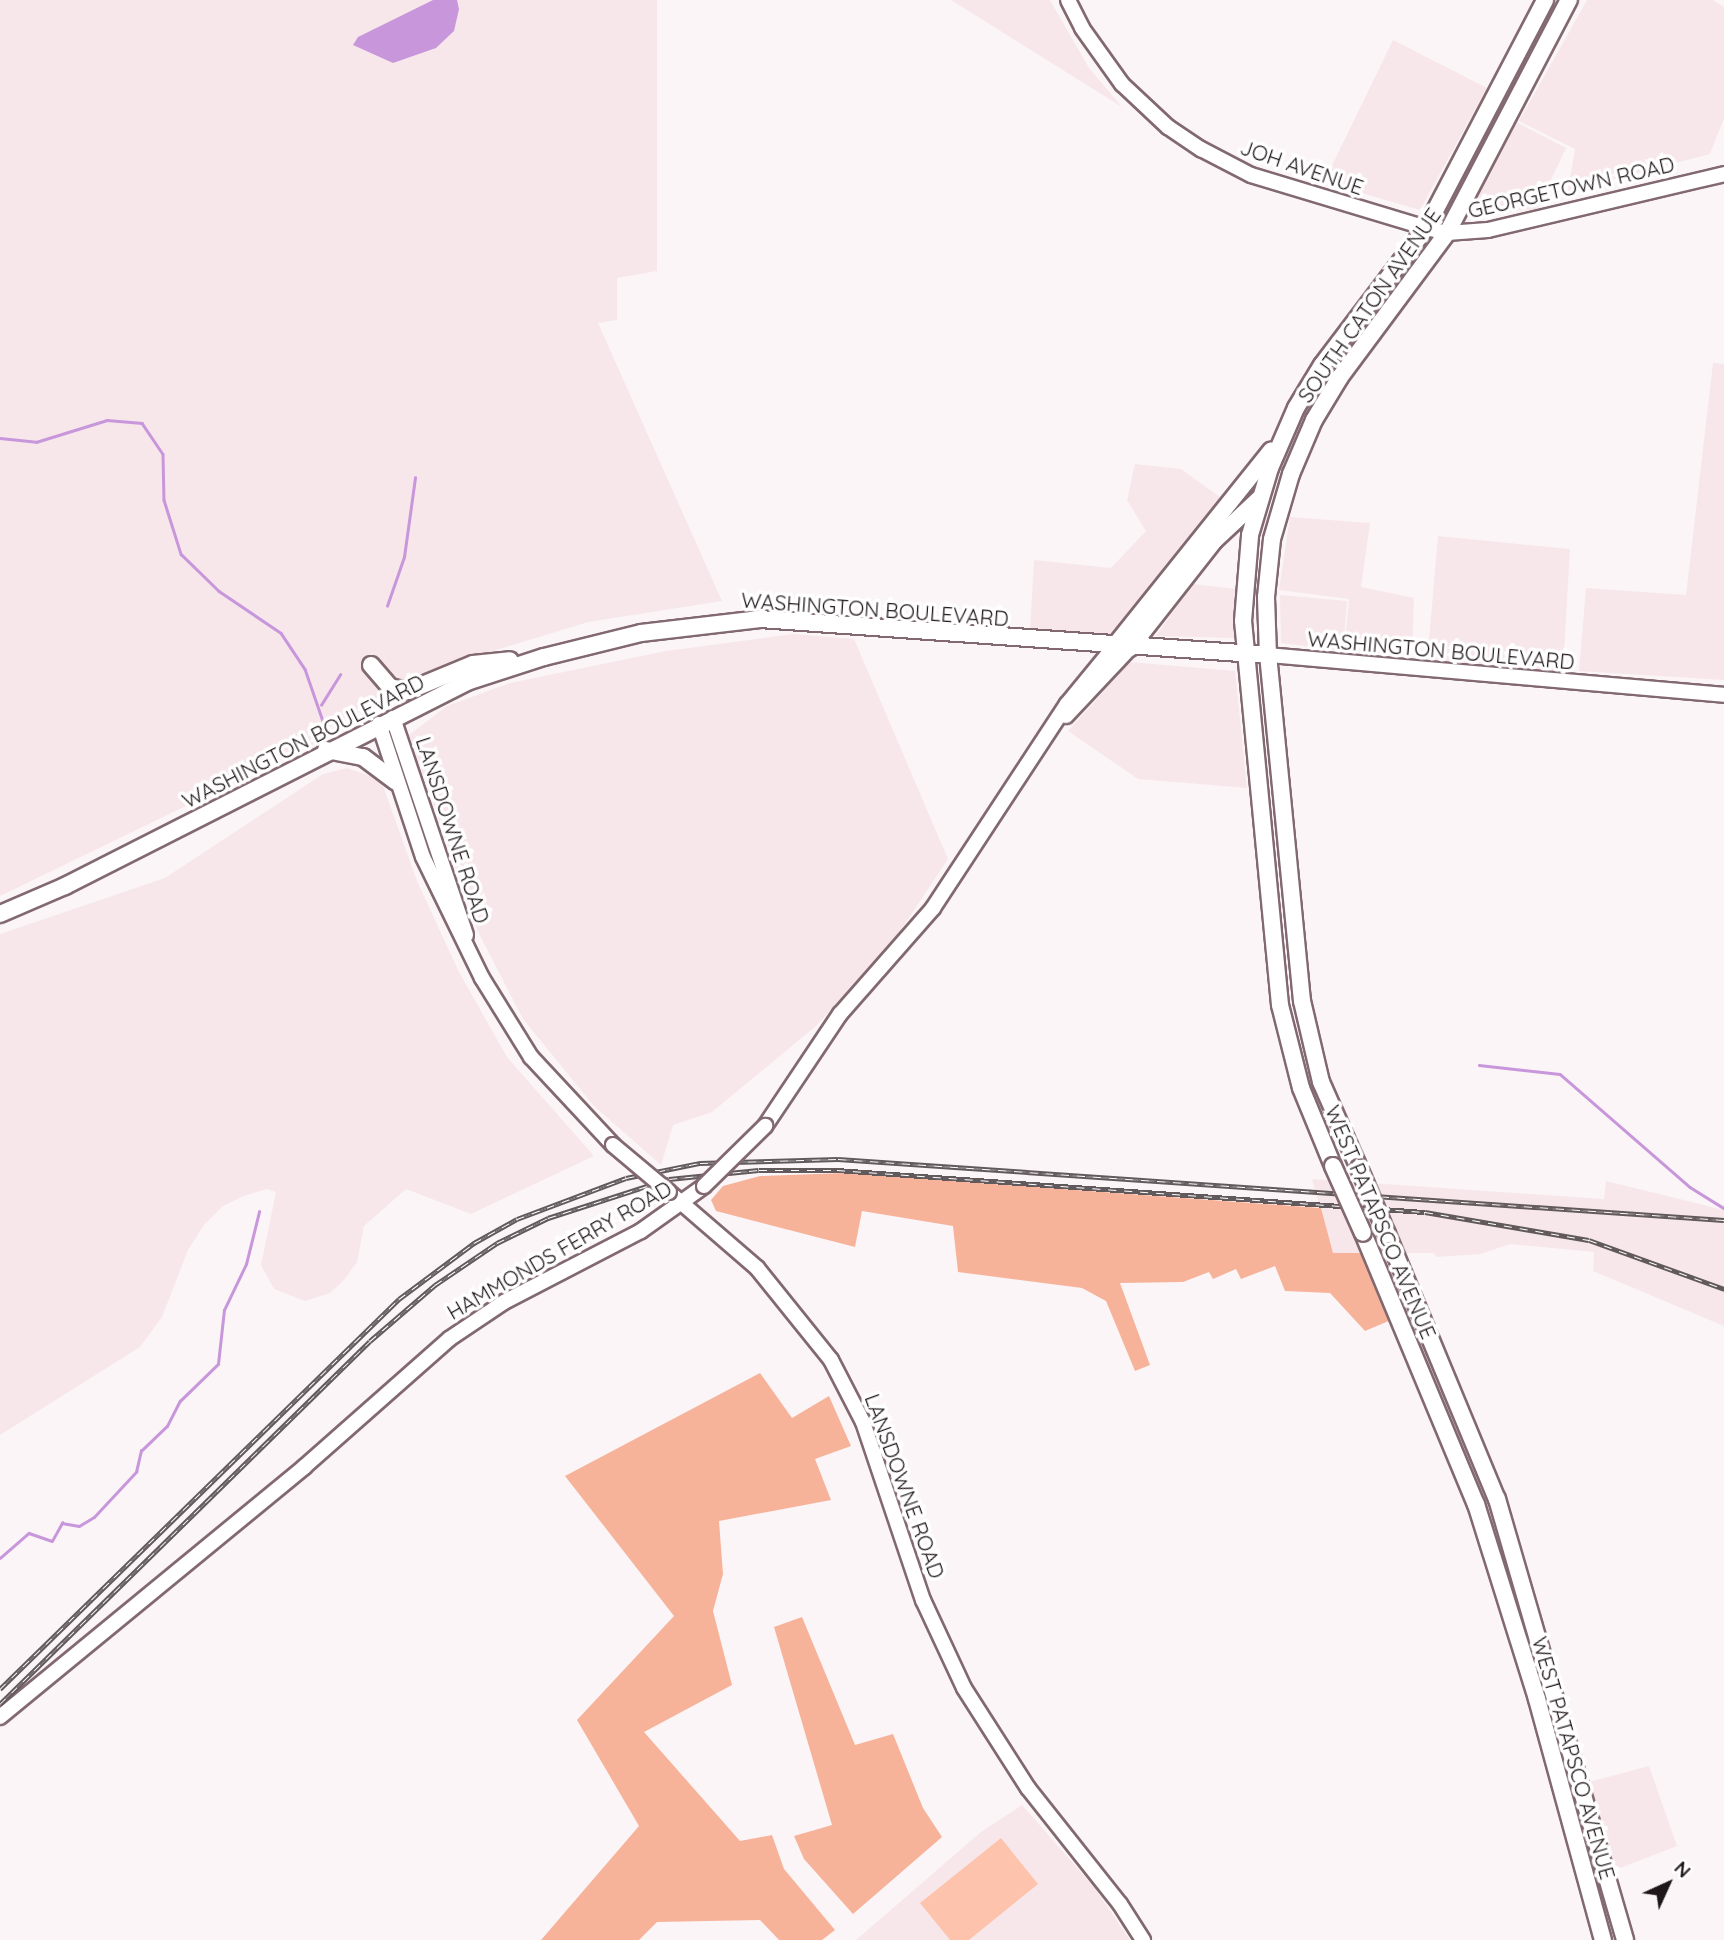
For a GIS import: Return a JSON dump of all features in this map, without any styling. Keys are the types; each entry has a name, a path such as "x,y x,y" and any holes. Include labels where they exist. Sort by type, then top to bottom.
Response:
{"main road":[{"name":"SOUTH CATON AVENUE","path":"1130,648 1214,541 1259,499 1283,435 1322,365 1426,228 1545,0"},
{"name":"SOUTH CATON AVENUE","path":"1280,505 1303,445 1329,394 1447,233 1569,0"},
{"name":"SOUTH CATON AVENUE","path":"1113,648 1283,435"},
{"path":"1259,499 1280,505"},
{"name":"WEST PATAPSCO AVENUE","path":"1259,499 1244,584 1245,654 1280,1005 1301,1088 1480,1516 1602,1940"},
{"name":"WEST PATAPSCO AVENUE","path":"1280,505 1267,577 1268,655 1301,1001 1321,1083 1497,1499 1625,1940"},
{"name":"WASHINGTON BOULEVARD","path":"0,914 90,873 326,750 467,682 544,657 641,633 760,619 1113,648 1268,655"},
{"path":"371,666 390,687 408,691 473,664 544,657"},
{"path":"326,750 363,757 396,782"}],"street":[{"name":"JOH AVENUE","path":"1068,0 1082,28 1122,84 1168,127 1201,149 1262,179 1426,228"},
{"name":"GEORGETOWN ROAD","path":"1426,228 1447,233 1505,227 1724,174"},
{"name":"HAMMONDS FERRY ROAD","path":"0,1717 303,1468 449,1339 504,1303 684,1204 704,1186 765,1125 840,1014 933,908 1082,682 1113,648"},
{"name":"HAMMONDS FERRY ROAD","path":"1048,735 1130,648"},
{"name":"WASHINGTON BOULEVARD","path":"1268,655 1724,695"},
{"name":"LANSDOWNE ROAD","path":"386,721 396,782 444,907 531,1057 613,1145 684,1204 785,1297 831,1360 863,1422 915,1577 964,1688 1028,1788 1120,1904 1143,1940"},
{"name":"LANSDOWNE ROAD","path":"386,721 472,957"}],"shaded area":[{"path":"0,0 657,0 657,271 617,278 617,320 598,323 722,601 588,622 460,661 320,731 316,743 0,896"},
{"path":"433,0 457,0 459,9 454,31 436,48 393,63 353,45 358,37"},
{"path":"951,0 1050,0 1089,68 1122,107"},
{"path":"1587,0 1713,0 1724,7 1724,118 1710,154 1568,191 1575,149 1519,121"},
{"path":"1393,40 1487,88 1420,210 1324,182"},
{"path":"1516,122 1566,148 1537,209 1468,215"},
{"path":"1713,363 1724,364 1724,680 1579,671 1586,588 1686,595"},
{"path":"1135,464 1181,469 1221,498 1112,635 1030,630 1034,560 1111,568 1146,531 1127,500"},
{"path":"1290,517 1370,523 1361,587 1414,598 1412,656 1344,650 1349,599 1279,590"},
{"path":"1438,536 1570,549 1563,671 1427,663"},
{"path":"1192,584 1236,589 1236,638 1156,636"},
{"path":"1280,595 1347,601 1343,651 1281,643"},
{"path":"793,634 854,639 948,859 894,940 816,1026 712,1112 673,1125 661,1165 594,1106 523,1019 478,932 409,735 447,706 510,683 666,651"},
{"path":"1130,662 1235,671 1247,788 1138,779 1068,731"},
{"path":"347,768 381,780 417,881 459,972 507,1057 594,1156 471,1214 406,1189 364,1226 357,1262 344,1280 330,1293 305,1301 274,1289 261,1265 276,1192 267,1189 244,1196 223,1206 204,1225 188,1250 162,1317 140,1347 0,1435 0,934 165,878 323,774"},
{"path":"844,1173 1321,1208 1333,1253 1362,1253 1391,1320 1365,1331 1330,1293 1285,1291 1275,1266 1241,1279 1236,1269 1213,1279 1209,1272 1183,1282 1120,1283 1150,1365 1135,1371 1106,1301 1082,1288 958,1272 953,1226 862,1211 855,1247 716,1211 711,1200 723,1186 760,1176"},
{"path":"1312,1179 1604,1199 1606,1181 1724,1210 1724,1326 1593,1271 1594,1252 1510,1244 1481,1254 1437,1257 1433,1253 1333,1253"},
{"path":"760,1373 792,1418 829,1396 851,1446 815,1459 831,1500 719,1521 723,1574 713,1611 732,1685 644,1732 740,1841 772,1835 784,1869 835,1930 822,1940 779,1940 760,1920 657,1922 639,1940 541,1940 639,1826 577,1720 674,1616 565,1476"},
{"path":"802,1617 855,1745 893,1734 923,1808 942,1837 853,1914 804,1859 794,1836 832,1825 774,1627"},
{"path":"1649,1766 1677,1846 1615,1870 1589,1782"},
{"path":"1022,1805 1094,1887 1130,1940 856,1940 981,1832"},
{"path":"1001,1838 1038,1884 969,1940 950,1940 920,1903"}],"waterway":[{"path":"0,438 36,442 107,420 142,423 163,454 164,500 181,554 219,591 281,633 305,669 327,733"},
{"path":"387,606 404,557 415,478"},
{"path":"321,705 340,675"},
{"path":"1479,1065 1560,1074 1690,1187 1724,1208"},
{"path":"0,1558 29,1533 52,1541 62,1523 79,1526 94,1517 136,1472 141,1451 167,1426 180,1401 218,1364 224,1310 246,1264 259,1212"}],"railway":[{"path":"0,1689 399,1299 474,1243 517,1219 626,1178 700,1163 838,1159 1724,1220"},
{"path":"0,1704 370,1341 435,1285 497,1243 548,1218 669,1179 759,1170 837,1170 1425,1212 1589,1240 1724,1289"}]}
